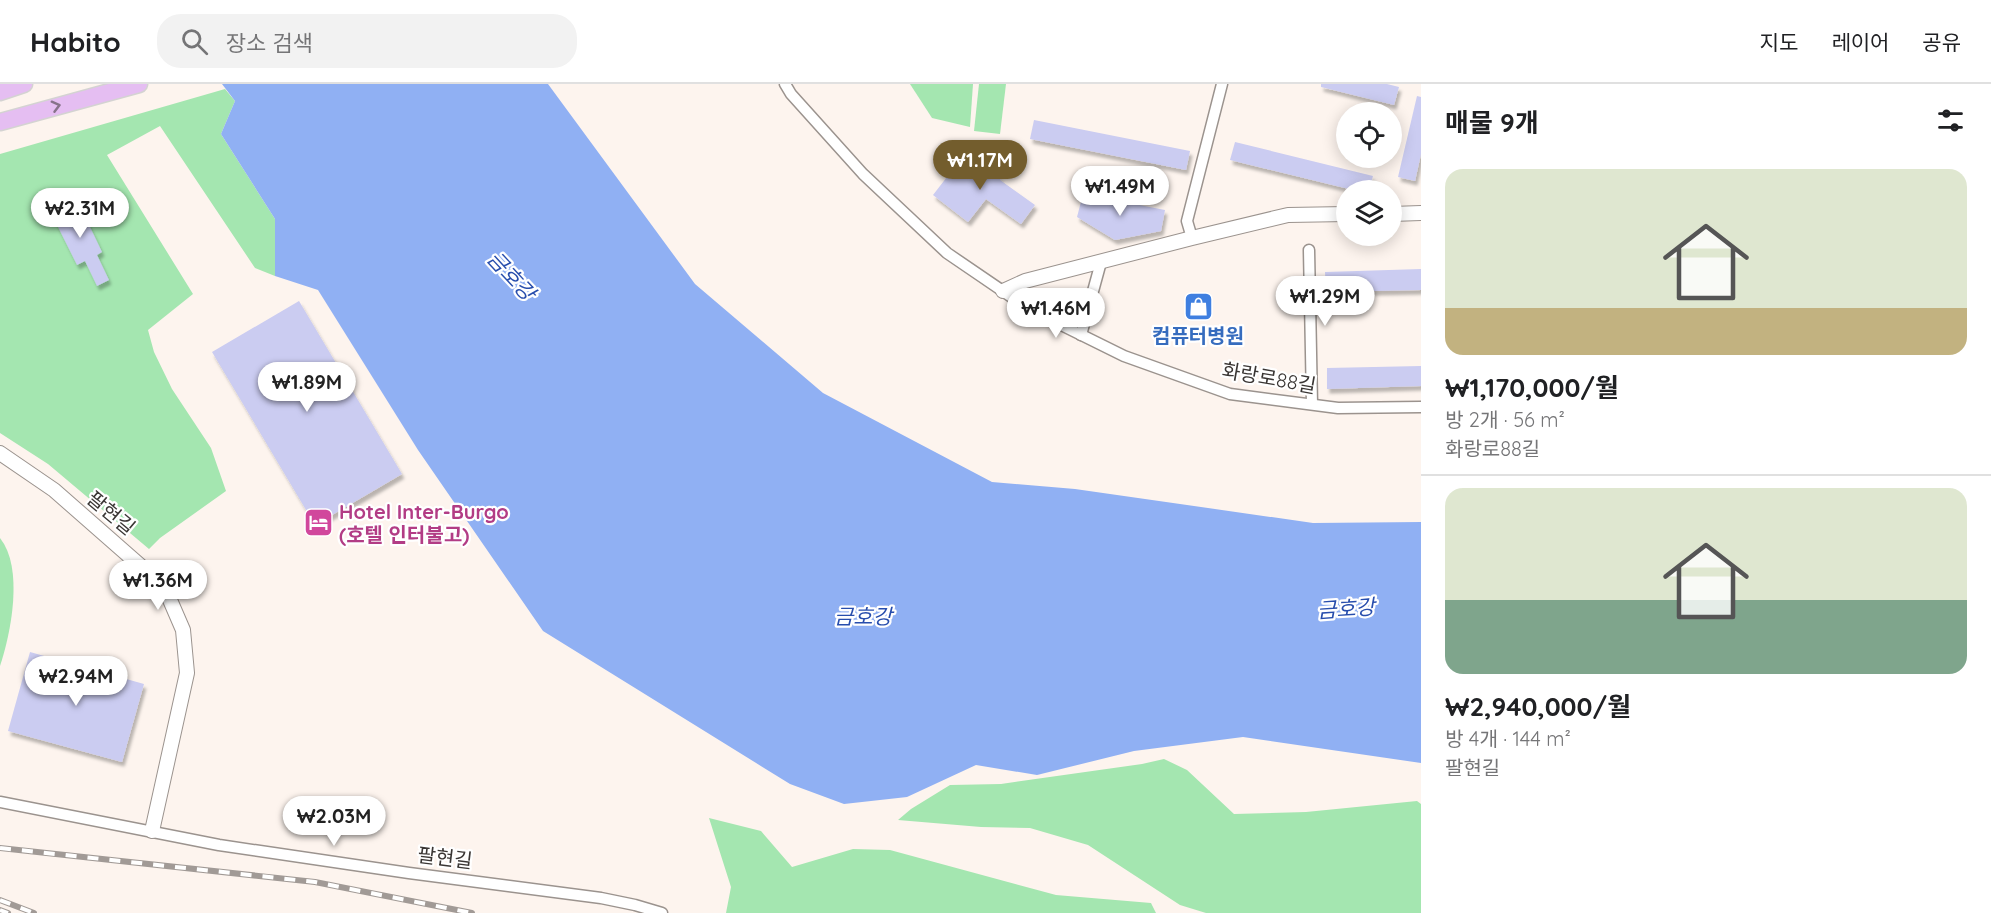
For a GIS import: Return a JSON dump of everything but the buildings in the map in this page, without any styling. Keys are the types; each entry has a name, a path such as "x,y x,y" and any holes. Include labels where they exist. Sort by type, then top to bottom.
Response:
{"main road":[{"path":"0,86 13,84"},
{"path":"0,92 24,84"},
{"path":"0,122 139,84"}],"street":[{"name":"화랑로88길","path":"785,84 791,94 862,174 947,253 1029,309 1125,356 1230,394 1338,408 1421,406"},
{"path":"1192,238 1187,221 1222,84"},
{"path":"1402,214 1421,213"},
{"path":"1003,291 1025,281 1288,215 1336,214"},
{"path":"1309,250 1312,404"},
{"path":"1081,335 1105,261"},
{"name":"팔현길","path":"0,453 54,490 134,558 166,593 183,630 187,673 152,831"},
{"name":"팔현길","path":"0,802 219,845 601,898 662,913"}],"green space":[{"path":"910,84 973,84 970,127 932,118"},
{"path":"979,84 1006,84 1000,134 974,131"},
{"path":"225,89 235,101 221,134 275,219 275,276 255,268 160,126 107,155 193,294 148,330 154,352 172,389 211,448 226,491 160,538 149,549 48,464 0,433 0,154"},
{"path":"0,538 12,566 13,601 8,636 0,666"},
{"path":"1164,759 1187,770 1234,814 1306,812 1417,801 1421,804 1421,913 1206,913 1180,905 1088,845 1030,828 981,827 898,820 911,809 950,785 1001,784"},
{"path":"709,818 761,831 792,867 853,849 890,850 1056,895 1151,903 1156,913 726,913 731,887"}],"water":[{"name":"금호강","path":"222,84 548,84 695,284 823,393 992,482 1075,489 1313,523 1421,522 1421,763 1243,737 1134,751 1037,775 976,765 907,797 844,804 790,784 543,631 418,450 318,290 275,276 275,219 221,134 235,101"}],"railway":[{"path":"0,848 315,882 472,913"},
{"path":"0,900 34,913"},
{"path":"0,910 8,913"}],"place":[{"name":"컴퓨터병원","path":"1198,306"},
{"name":"Hotel Inter-Burgo (호텔 인터불고)","path":"318,523"}]}
